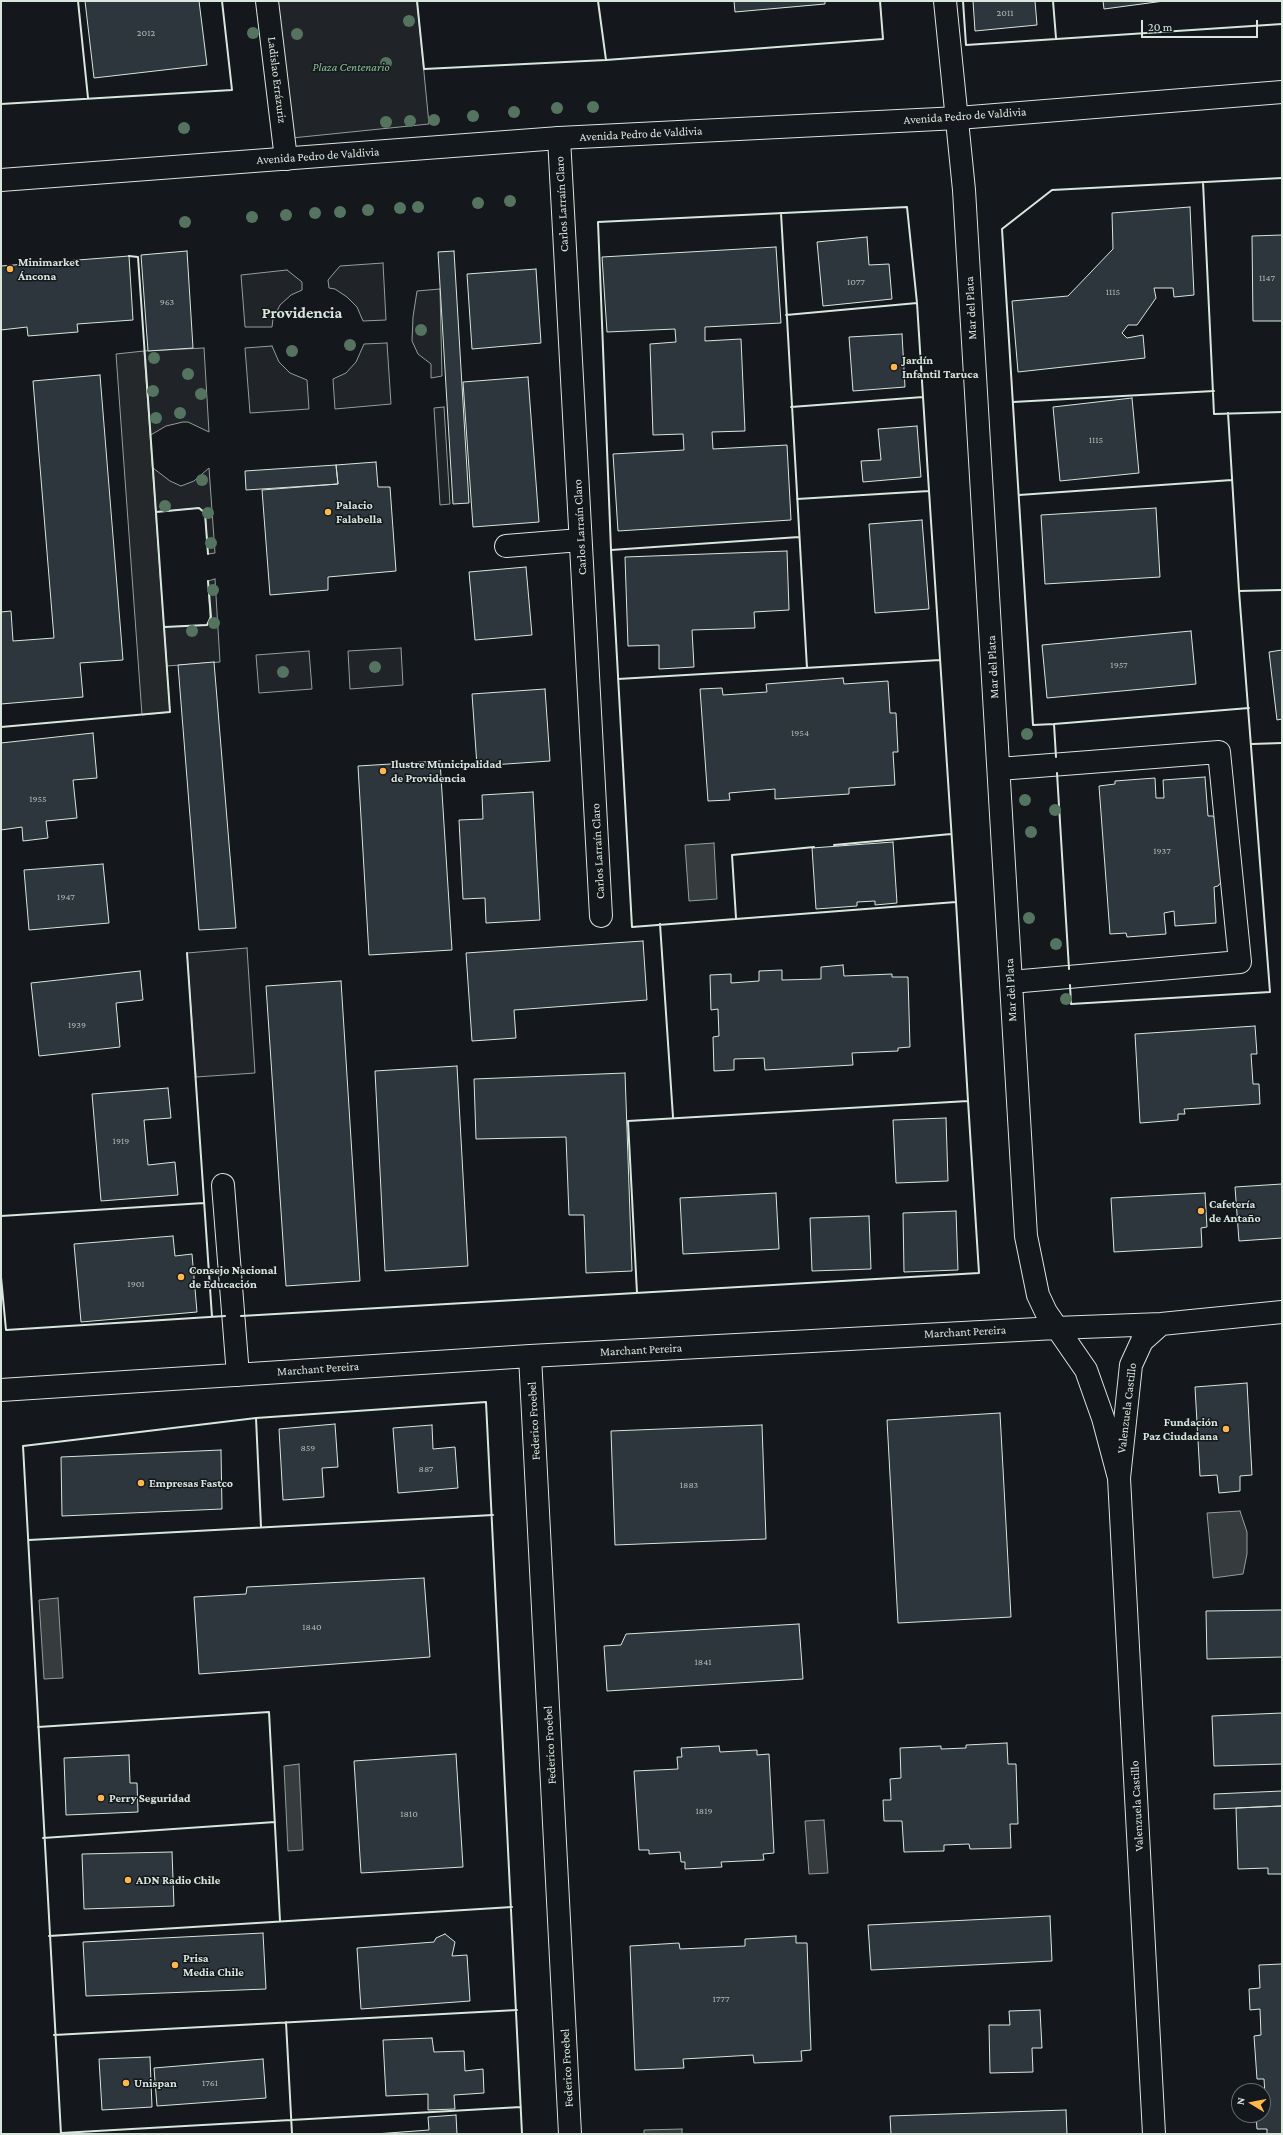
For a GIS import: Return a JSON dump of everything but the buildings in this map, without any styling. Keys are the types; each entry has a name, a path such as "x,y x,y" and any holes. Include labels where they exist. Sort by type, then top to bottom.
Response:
{"street":[{"name":"Ladislao Errázuriz","path":"267,1 286,158"},
{"name":"Mar del Plata","path":"945,1 958,118 964,190 1026,1236 1038,1295 1056,1328"},
{"name":"Avenida Pedro de Valdivia","path":"1,180 559,138 958,118 1282,92"},
{"name":"Carlos Larraín Claro","path":"559,138 601,916"},
{"path":"506,546 580,540"},
{"path":"999,769 1220,752 1240,962 1011,982"},
{"path":"223,1185 238,1375"},
{"name":"Marchant Pereira","path":"1,1390 530,1356 1056,1328 1161,1324 1282,1312"},
{"name":"Valenzuela Castillo","path":"1154,2134 1119,1478 1130,1365 1142,1341 1161,1324"},
{"name":"Valenzuela Castillo","path":"1056,1328 1086,1370 1103,1418 1119,1478"},
{"name":"Federico Froebel","path":"530,1356 570,2134"}],"green space":[{"name":"Plaza Centenario","path":"278,1 417,1 429,124 292,138"},
{"path":"383,263 386,320 363,321 357,307 347,297 335,289 329,288 328,280 340,266"},
{"path":"287,270 302,282 302,290 291,295 280,305 273,319 272,327 245,327 241,275"},
{"path":"440,289 442,376 431,378 431,364 418,354 412,341 413,317 417,291"},
{"path":"387,343 391,404 335,409 333,379 346,373 356,362 364,344"},
{"path":"272,346 279,362 290,373 307,380 309,409 250,413 245,348"},
{"path":"204,348 209,432 188,422 183,422 166,426 149,436 144,351"},
{"path":"444,407 450,504 440,505 434,408"},
{"path":"153,468 170,481 181,486 194,481 209,468 215,553 208,554 205,513 199,508 156,512"},
{"path":"215,579 220,662 167,666 164,627 207,625 210,617 208,581"},
{"path":"401,648 403,685 350,689 348,651"},
{"path":"309,651 312,689 259,693 256,655"},
{"path":"247,948 255,1073 196,1077 187,953"}],"shaded area":[{"path":"144,351 170,712 142,715 116,354"},
{"path":"714,843 717,899 689,901 685,845"},
{"path":"1240,1511 1247,1532 1247,1554 1243,1574 1213,1578 1207,1513"},
{"path":"58,1598 63,1678 44,1679 39,1600"},
{"path":"299,1764 303,1850 288,1851 284,1766"},
{"path":"824,1820 828,1873 809,1874 805,1821"},
{"path":"682,2129 682,2134 644,2134 644,2130"}],"wall":[{"path":"78,1 88,98"},
{"path":"1,104 232,90 222,1"},
{"path":"417,1 424,69 606,60 883,39 880,1"},
{"path":"598,1 606,60"},
{"path":"963,1 966,45 1282,24"},
{"path":"1053,1 1056,38"},
{"path":"1056,757 1054,724 1033,725 1002,229 1052,190 1282,178"},
{"path":"1203,182 1214,414 1282,412"},
{"path":"241,1316 979,1273 956,902 917,303 907,207 598,222 611,550 632,927 956,902"},
{"path":"781,213 807,668"},
{"path":"1,727 170,712 138,257 129,256"},
{"path":"786,315 917,303"},
{"path":"1013,402 1214,391"},
{"path":"791,407 923,397"},
{"path":"1070,985 1071,1004 1270,992 1239,591 1228,413"},
{"path":"1019,495 1232,480"},
{"path":"797,499 929,491"},
{"path":"156,512 199,508 205,513 208,554"},
{"path":"611,550 799,537"},
{"path":"164,627 207,625 211,617 208,581"},
{"path":"1239,591 1282,590"},
{"path":"618,679 940,660"},
{"path":"1054,724 1249,708"},
{"path":"1252,744 1282,743"},
{"path":"1057,773 1069,969"},
{"path":"834,845 951,834"},
{"path":"736,918 732,855 814,847"},
{"path":"660,924 673,1117"},
{"path":"187,953 212,1317"},
{"path":"637,1293 628,1121 968,1101"},
{"path":"1,1216 204,1203"},
{"path":"1,1277 6,1330 225,1316"},
{"path":"61,2134 23,1446 256,1418 486,1402 522,2134"},
{"path":"256,1418 261,1527"},
{"path":"29,1540 493,1515"},
{"path":"38,1727 269,1712 280,1921"},
{"path":"43,1838 275,1822"},
{"path":"49,1936 512,1907"},
{"path":"54,2035 517,2010"},
{"path":"286,2022 292,2134"},
{"path":"61,2133 521,2107"}],"place":[{"name":"Minimarket Áncona","path":"10,269"},
{"name":"Jardín Infantil Taruca","path":"894,367"},
{"name":"Palacio Falabella","path":"328,512"},
{"name":"Ilustre Municipalidad de Providencia","path":"383,771"},
{"name":"Cafetería de Antaño","path":"1201,1211"},
{"name":"Consejo Nacional de Educación","path":"181,1277"},
{"name":"Fundación Paz Ciudadana","path":"1226,1429"},
{"name":"Empresas Fastco","path":"141,1483"},
{"name":"Perry Seguridad","path":"101,1798"},
{"name":"ADN Radio Chile","path":"128,1880"},
{"name":"Prisa Media Chile","path":"175,1965"},
{"name":"Unispan","path":"126,2083"}],"district":[{"name":"Providencia","path":"302,313"}]}
